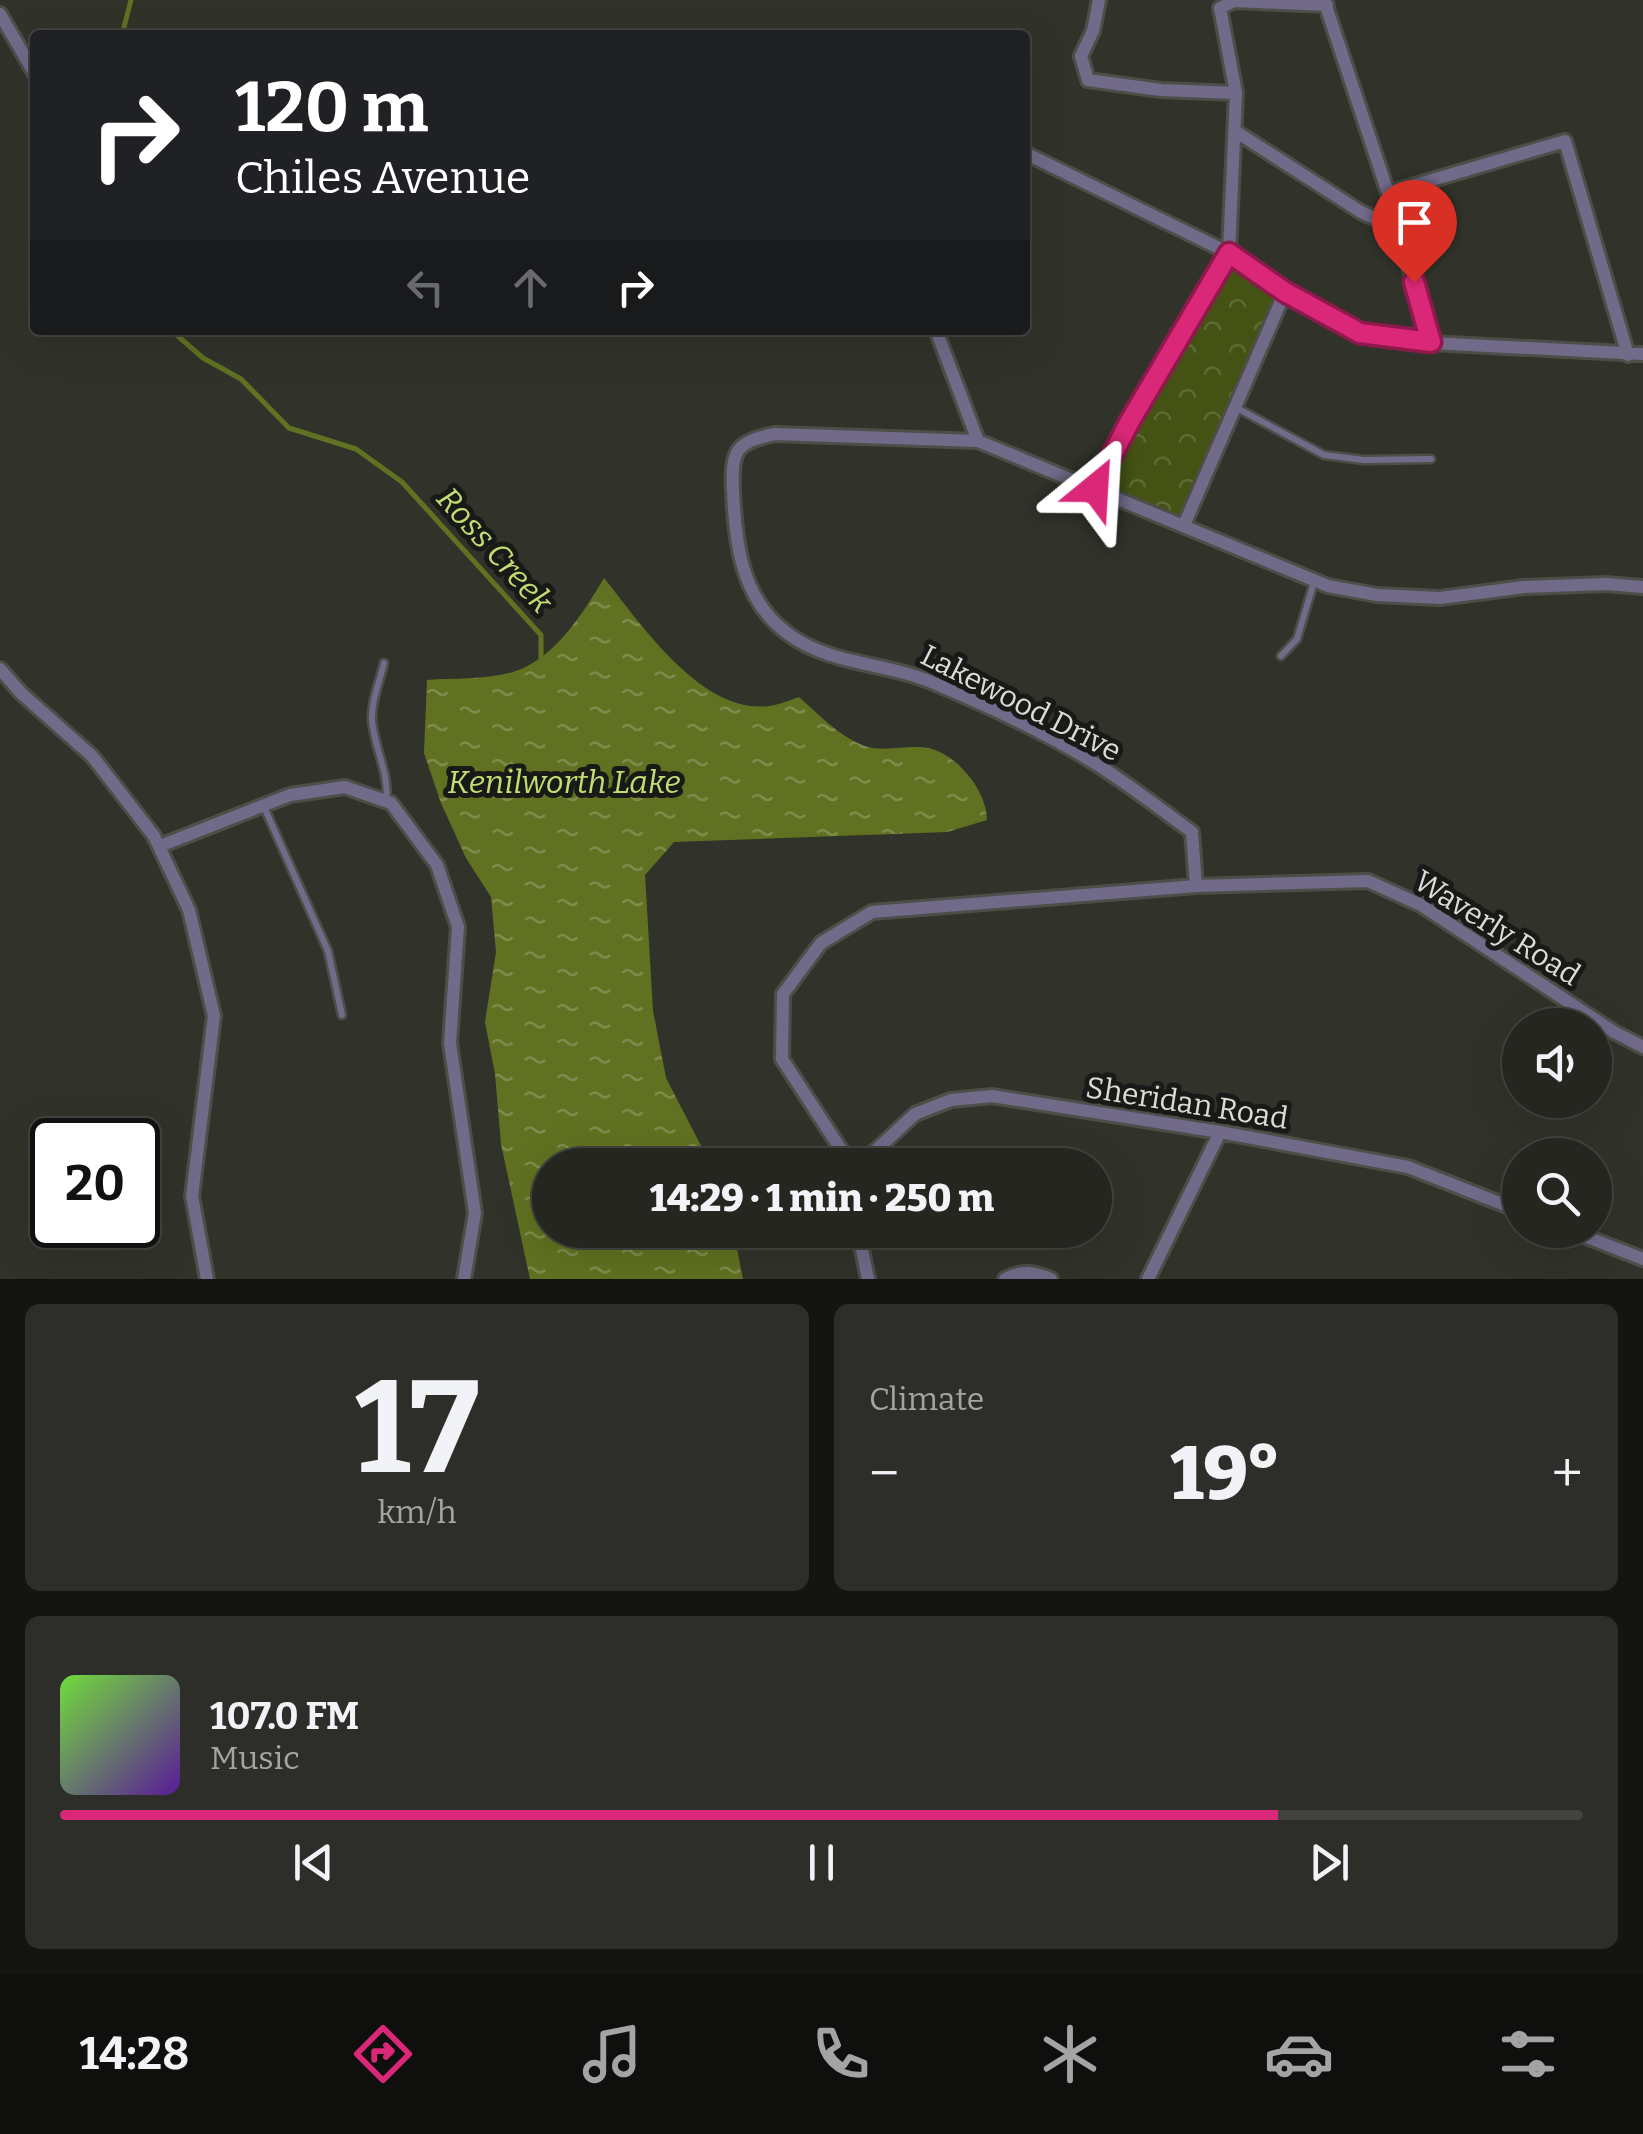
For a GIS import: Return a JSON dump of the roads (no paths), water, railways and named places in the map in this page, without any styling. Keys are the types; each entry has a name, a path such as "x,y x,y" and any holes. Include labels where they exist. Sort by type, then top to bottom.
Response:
{"street":[{"path":"1099,0 1093,31 1081,56 1088,80 1160,90 1236,93"},
{"path":"1229,253 1236,93 1220,8 1234,1 1325,2 1431,342"},
{"path":"0,14 30,65"},
{"path":"1235,130 1361,212 1382,221 1396,221"},
{"path":"1388,194 1565,141 1628,354"},
{"path":"1030,155 1229,253 1285,292 1360,333 1431,342 1643,354"},
{"path":"1184,525 1285,292"},
{"path":"938,335 978,440"},
{"name":"Lakewood Drive","path":"1196,886 1192,832 1091,760 972,699 901,670 832,658 786,633 755,599 735,545 732,466 737,450 749,439 775,434 978,440 1315,580 1376,595 1440,598 1524,587 1643,586"},
{"path":"0,668 21,693 92,756 160,846 188,910 214,1016 192,1196 207,1279"},
{"path":"160,846 290,795 346,787 391,803 437,865 458,927 450,1042 475,1213 464,1279"},
{"name":"Waverly Road","path":"1196,886 1368,881 1421,905 1643,1047"},
{"path":"840,1148 782,1058 783,994 821,943 872,912 1196,886"},
{"name":"Sheridan Road","path":"878,1148 914,1114 951,1100 992,1096 1408,1167 1502,1204"},
{"path":"1148,1279 1220,1132"},
{"path":"1612,1247 1643,1259"},
{"path":"862,1248 868,1279"},
{"path":"1005,1279 1018,1272 1051,1279"}],"lane":[{"path":"1095,488 1229,253"},
{"path":"1235,406 1324,455 1364,460 1431,458"},
{"path":"1281,656 1297,639 1315,580"},
{"path":"384,662 372,714 376,749 387,784 386,802"},
{"path":"263,806 328,950 342,1015"}],"water":[{"name":"Kenilworth Lake","path":"604,578 654,641 697,681 720,696 744,705 769,706 799,697 837,730 862,745 879,749 924,747 942,753 970,777 986,809 987,820 947,832 674,842 645,875 653,1011 666,1078 702,1148 532,1148 532,1248 737,1248 743,1279 530,1279 501,1144 495,1074 485,1022 496,952 491,897 466,858 424,753 427,680 492,676 528,666 555,646"}],"waterway":[{"name":"Ross Creek","path":"123,30 131,0"},
{"name":"Ross Creek","path":"177,335 203,358 241,379 289,428 356,449 402,482 541,635 544,663"}]}
